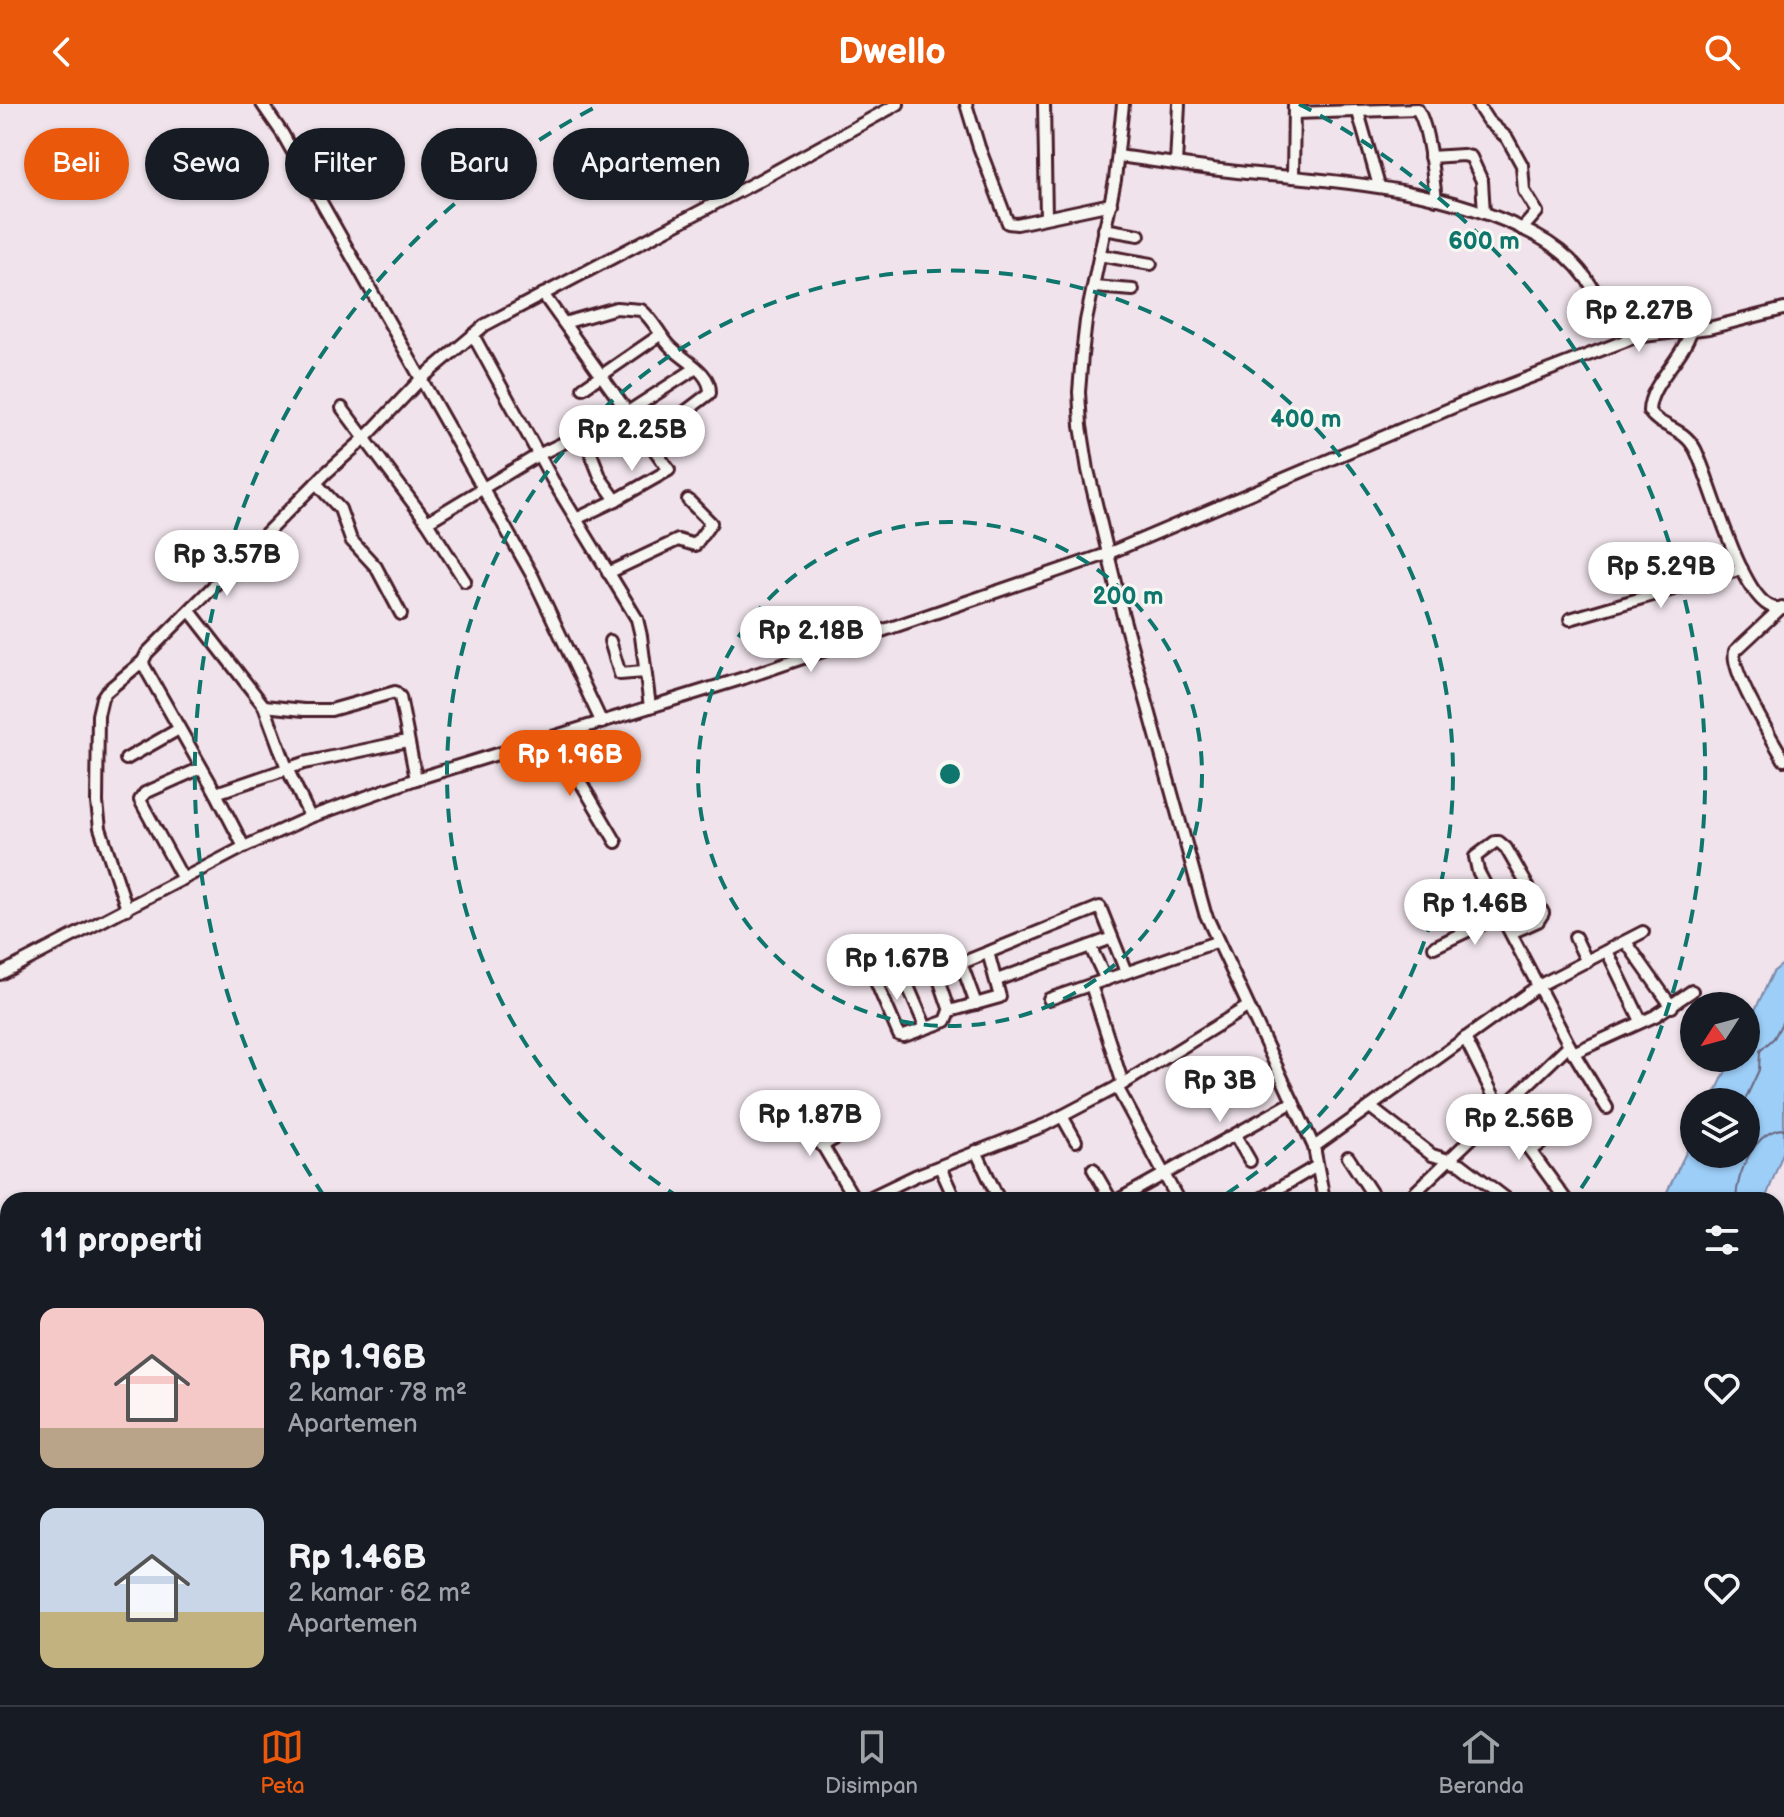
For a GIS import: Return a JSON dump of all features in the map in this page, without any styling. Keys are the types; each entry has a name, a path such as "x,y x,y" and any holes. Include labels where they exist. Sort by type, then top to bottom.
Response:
{"street":[{"path":"262,104 282,133 532,575 602,723"},
{"path":"127,909 98,817 95,786 98,715 106,692 143,661 147,653 421,379 494,319 898,104"},
{"path":"966,104 1004,218 1013,225 1111,204"},
{"path":"1044,104 1046,217"},
{"path":"1123,104 1111,204 1086,321 1079,392 1085,453 1107,554 1205,913 1314,1147 1322,1192"},
{"path":"1176,164 1179,104"},
{"path":"1477,104 1488,121 1510,142 1524,168 1524,191 1537,212 1522,229"},
{"path":"1293,177 1295,108 1358,112 1413,106 1419,112 1436,199"},
{"path":"1358,112 1379,186"},
{"path":"1118,156 1379,186 1484,213 1550,245 1579,269 1613,324 1635,337"},
{"path":"1430,157 1471,157 1482,181 1484,213"},
{"path":"1104,229 1139,235"},
{"path":"1099,255 1151,264"},
{"path":"1094,287 1133,290"},
{"path":"543,294 669,470 576,519"},
{"path":"564,323 602,311 629,308 645,313 660,335 708,383 710,393 648,440"},
{"path":"0,974 244,847 310,817 416,779 841,646 1107,554 1468,401 1635,337 1691,331 1784,309"},
{"path":"1612,346 1613,324"},
{"path":"1691,331 1682,353 1654,391 1649,411 1653,418 1686,436 1696,450 1742,569 1765,603 1776,608 1783,607"},
{"path":"473,335 538,455 637,619 650,707"},
{"path":"583,388 660,335"},
{"path":"427,522 538,455 628,412 696,368"},
{"path":"342,408 427,522 465,581"},
{"path":"583,433 601,479 616,500"},
{"path":"316,483 340,509 351,540 376,567 401,614"},
{"path":"608,573 678,540 695,545 711,523 688,500"},
{"path":"1570,619 1742,569"},
{"path":"1783,607 1738,647 1733,658 1743,684 1784,760"},
{"path":"190,611 264,706 287,768 310,817"},
{"path":"610,641 620,674 644,672"},
{"path":"143,661 244,847"},
{"path":"264,706 331,710 395,692 400,697 416,779"},
{"path":"126,759 179,729"},
{"path":"554,737 616,842"},
{"path":"216,793 287,768 407,741"},
{"path":"183,879 140,800 145,793 201,768"},
{"path":"1511,933 1538,921 1543,913 1506,848 1495,842 1474,859 1501,915 1571,1049 1607,1108"},
{"path":"937,973 950,1011 946,1021 899,1035 867,961 873,956 937,973 1100,907 1126,972"},
{"path":"1434,947 1501,915"},
{"path":"1314,1147 1538,986 1643,932"},
{"path":"1575,937 1587,962"},
{"path":"997,980 1112,938"},
{"path":"1049,999 1216,942"},
{"path":"1626,942 1672,1007"},
{"path":"1090,946 1106,980"},
{"path":"1607,951 1641,1021"},
{"path":"950,1011 1000,997 988,952"},
{"path":"898,963 926,1028"},
{"path":"961,963 976,1004"},
{"path":"1091,985 1120,1086 1174,1192"},
{"path":"1416,1192 1500,1109 1571,1049 1672,1007 1692,991"},
{"path":"883,1192 1062,1116 1120,1086 1247,1007"},
{"path":"1465,1038 1500,1109 1560,1192"},
{"path":"795,1099 850,1192"},
{"path":"1133,1192 1293,1102"},
{"path":"1370,1107 1432,1155 1461,1164 1494,1192"},
{"path":"1062,1116 1076,1141"},
{"path":"1531,1151 1571,1121"},
{"path":"822,1146 855,1127"},
{"path":"1235,1135 1250,1161"},
{"path":"976,1151 995,1192"},
{"path":"1348,1157 1371,1192"},
{"path":"1273,1192 1317,1166"},
{"path":"940,1167 951,1192"},
{"path":"1093,1169 1106,1192"}],"water":[{"path":"1784,963 1784,1150 1768,1192 1667,1192 1680,1165 1680,1168 1760,1168 1760,1088 1718,1088 1725,1072 1760,1072 1760,999 1773,972"}]}
